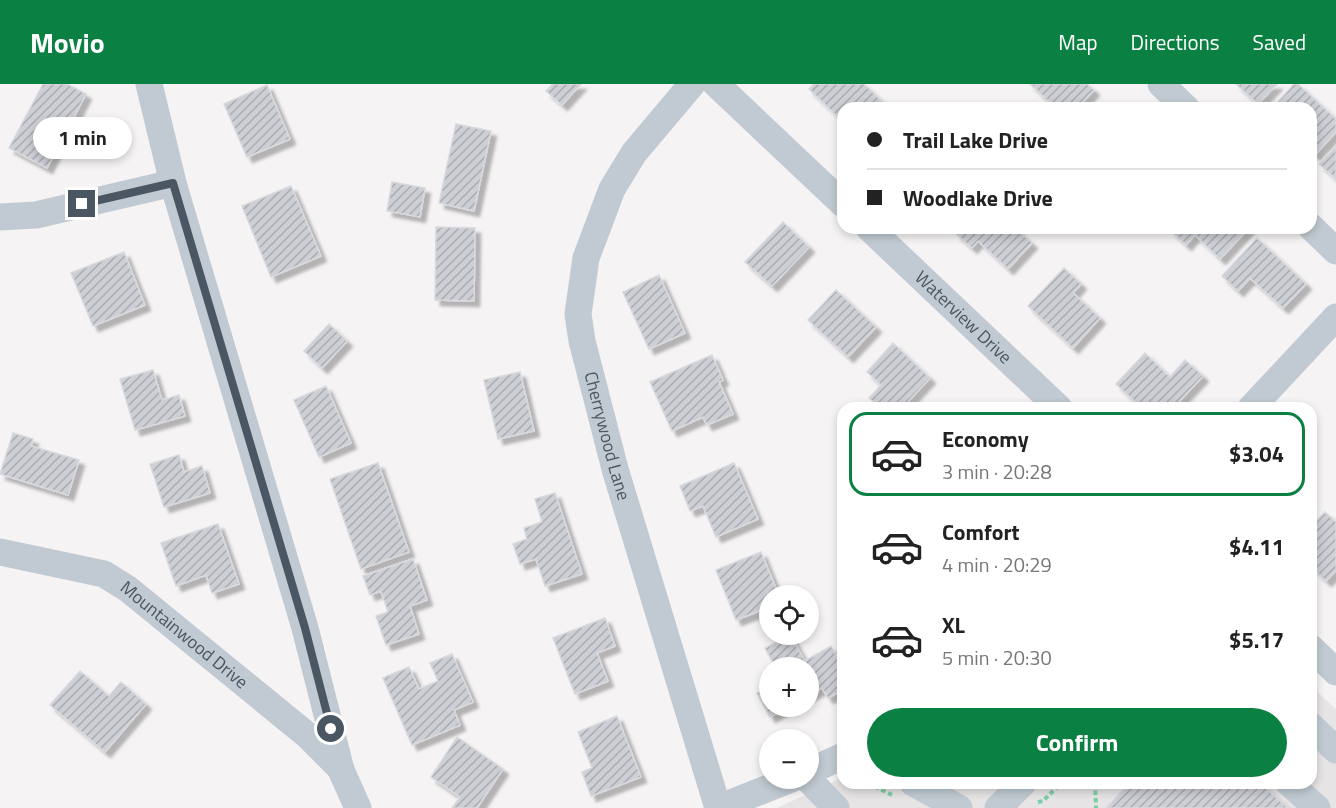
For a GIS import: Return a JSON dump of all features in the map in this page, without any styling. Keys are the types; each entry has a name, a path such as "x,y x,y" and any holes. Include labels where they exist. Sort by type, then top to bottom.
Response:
{"street":[{"path":"149,84 173,183 305,628 341,770 358,808"},
{"name":"Cherrywood Lane","path":"692,84 634,153 612,189 586,258 578,314 582,341 615,469 718,808"},
{"path":"716,84 837,198"},
{"path":"1161,84 1180,102"},
{"path":"0,217 36,215 173,183"},
{"path":"1317,233 1336,251"},
{"name":"Waterview Drive","path":"874,234 1053,402"},
{"path":"1257,402 1336,318"},
{"name":"Mountainwood Drive","path":"0,552 104,574 128,589 307,735 341,770"},
{"path":"1317,654 1336,672"},
{"path":"1317,732 1336,750"},
{"path":"819,767 837,759"},
{"path":"718,808 766,789"},
{"path":"818,789 836,808"},
{"path":"924,789 959,808"},
{"path":"1296,789 1317,808"},
{"path":"998,808 1029,793"}],"path":[{"path":"1029,793 1043,801 1055,789"},
{"path":"1095,789 1096,808"}],"shaded area":[{"path":"1317,692 1336,709 1336,808 777,808 837,780 837,789 1317,789"}],"building":[{"path":"43,84 67,84 86,94 47,168 9,148"},
{"path":"553,84 581,84 562,105 546,91"},
{"path":"814,84 864,84 883,102 837,102 837,116 809,89"},
{"path":"1030,84 1087,84 1094,90 1083,102 1050,102"},
{"path":"1236,84 1277,84 1260,102 1256,102"},
{"path":"1294,84 1298,84 1336,119 1336,132 1317,153 1317,102 1278,102"},
{"path":"267,85 290,139 247,157 224,104"},
{"path":"456,124 491,131 474,211 439,203"},
{"path":"1336,146 1336,179 1319,164"},
{"path":"392,182 425,188 420,217 387,211"},
{"path":"291,186 321,256 271,277 242,206"},
{"path":"783,222 809,247 772,286 745,262"},
{"path":"436,227 475,228 474,301 435,300"},
{"path":"956,234 1022,234 1032,243 1008,269 978,241 972,248"},
{"path":"1174,234 1243,234 1220,259 1195,235 1186,245"},
{"path":"1257,238 1306,284 1283,308 1250,278 1238,291 1222,276"},
{"path":"124,252 145,305 93,326 71,273"},
{"path":"1064,268 1081,284 1073,293 1100,318 1073,348 1028,306"},
{"path":"659,275 685,333 649,349 623,292"},
{"path":"836,290 876,327 848,357 808,320"},
{"path":"329,324 347,341 322,368 304,351"},
{"path":"893,343 930,378 908,402 873,402 869,398 881,385 867,372"},
{"path":"1145,353 1170,377 1185,360 1203,376 1179,402 1136,402 1116,384"},
{"path":"712,355 723,380 719,382 733,414 707,425 703,417 672,431 650,382"},
{"path":"153,370 162,400 179,395 185,416 135,430 120,379"},
{"path":"520,372 534,431 498,439 484,380"},
{"path":"326,386 351,443 319,457 294,400"},
{"path":"13,433 33,439 31,446 79,460 68,495 0,474"},
{"path":"179,455 184,472 202,466 210,493 164,507 150,464"},
{"path":"378,463 409,552 361,569 330,479"},
{"path":"734,463 758,519 716,537 703,506 690,511 680,486"},
{"path":"555,493 582,574 545,586 536,559 520,564 513,544 527,539 524,528 542,522 535,499"},
{"path":"1325,512 1336,522 1336,571 1326,581 1317,573 1317,521"},
{"path":"218,524 239,584 212,593 206,575 176,586 161,543"},
{"path":"761,552 774,585 759,585 759,611 736,620 716,570"},
{"path":"413,559 427,600 410,606 419,634 386,645 376,616 388,612 381,591 370,595 363,576"},
{"path":"605,618 615,646 597,653 608,681 575,694 553,638"},
{"path":"771,645 796,645 803,657 770,657 765,648"},
{"path":"831,646 837,657 837,693 828,698 822,688 819,690 819,657 812,657"},
{"path":"452,654 473,702 454,710 460,725 412,745 383,678 409,667 419,689 438,681 430,663"},
{"path":"80,671 109,696 121,682 146,704 105,752 50,705"},
{"path":"617,716 641,777 591,796 582,772 592,768 578,732"},
{"path":"457,737 503,769 477,808 452,808 460,797 431,777"},
{"path":"1123,789 1267,789 1288,808 1106,808"},
{"path":"1123,789 1267,789 1288,808 1106,808"}],"route":[{"path":"82,204 173,183 305,628 331,729"}]}
